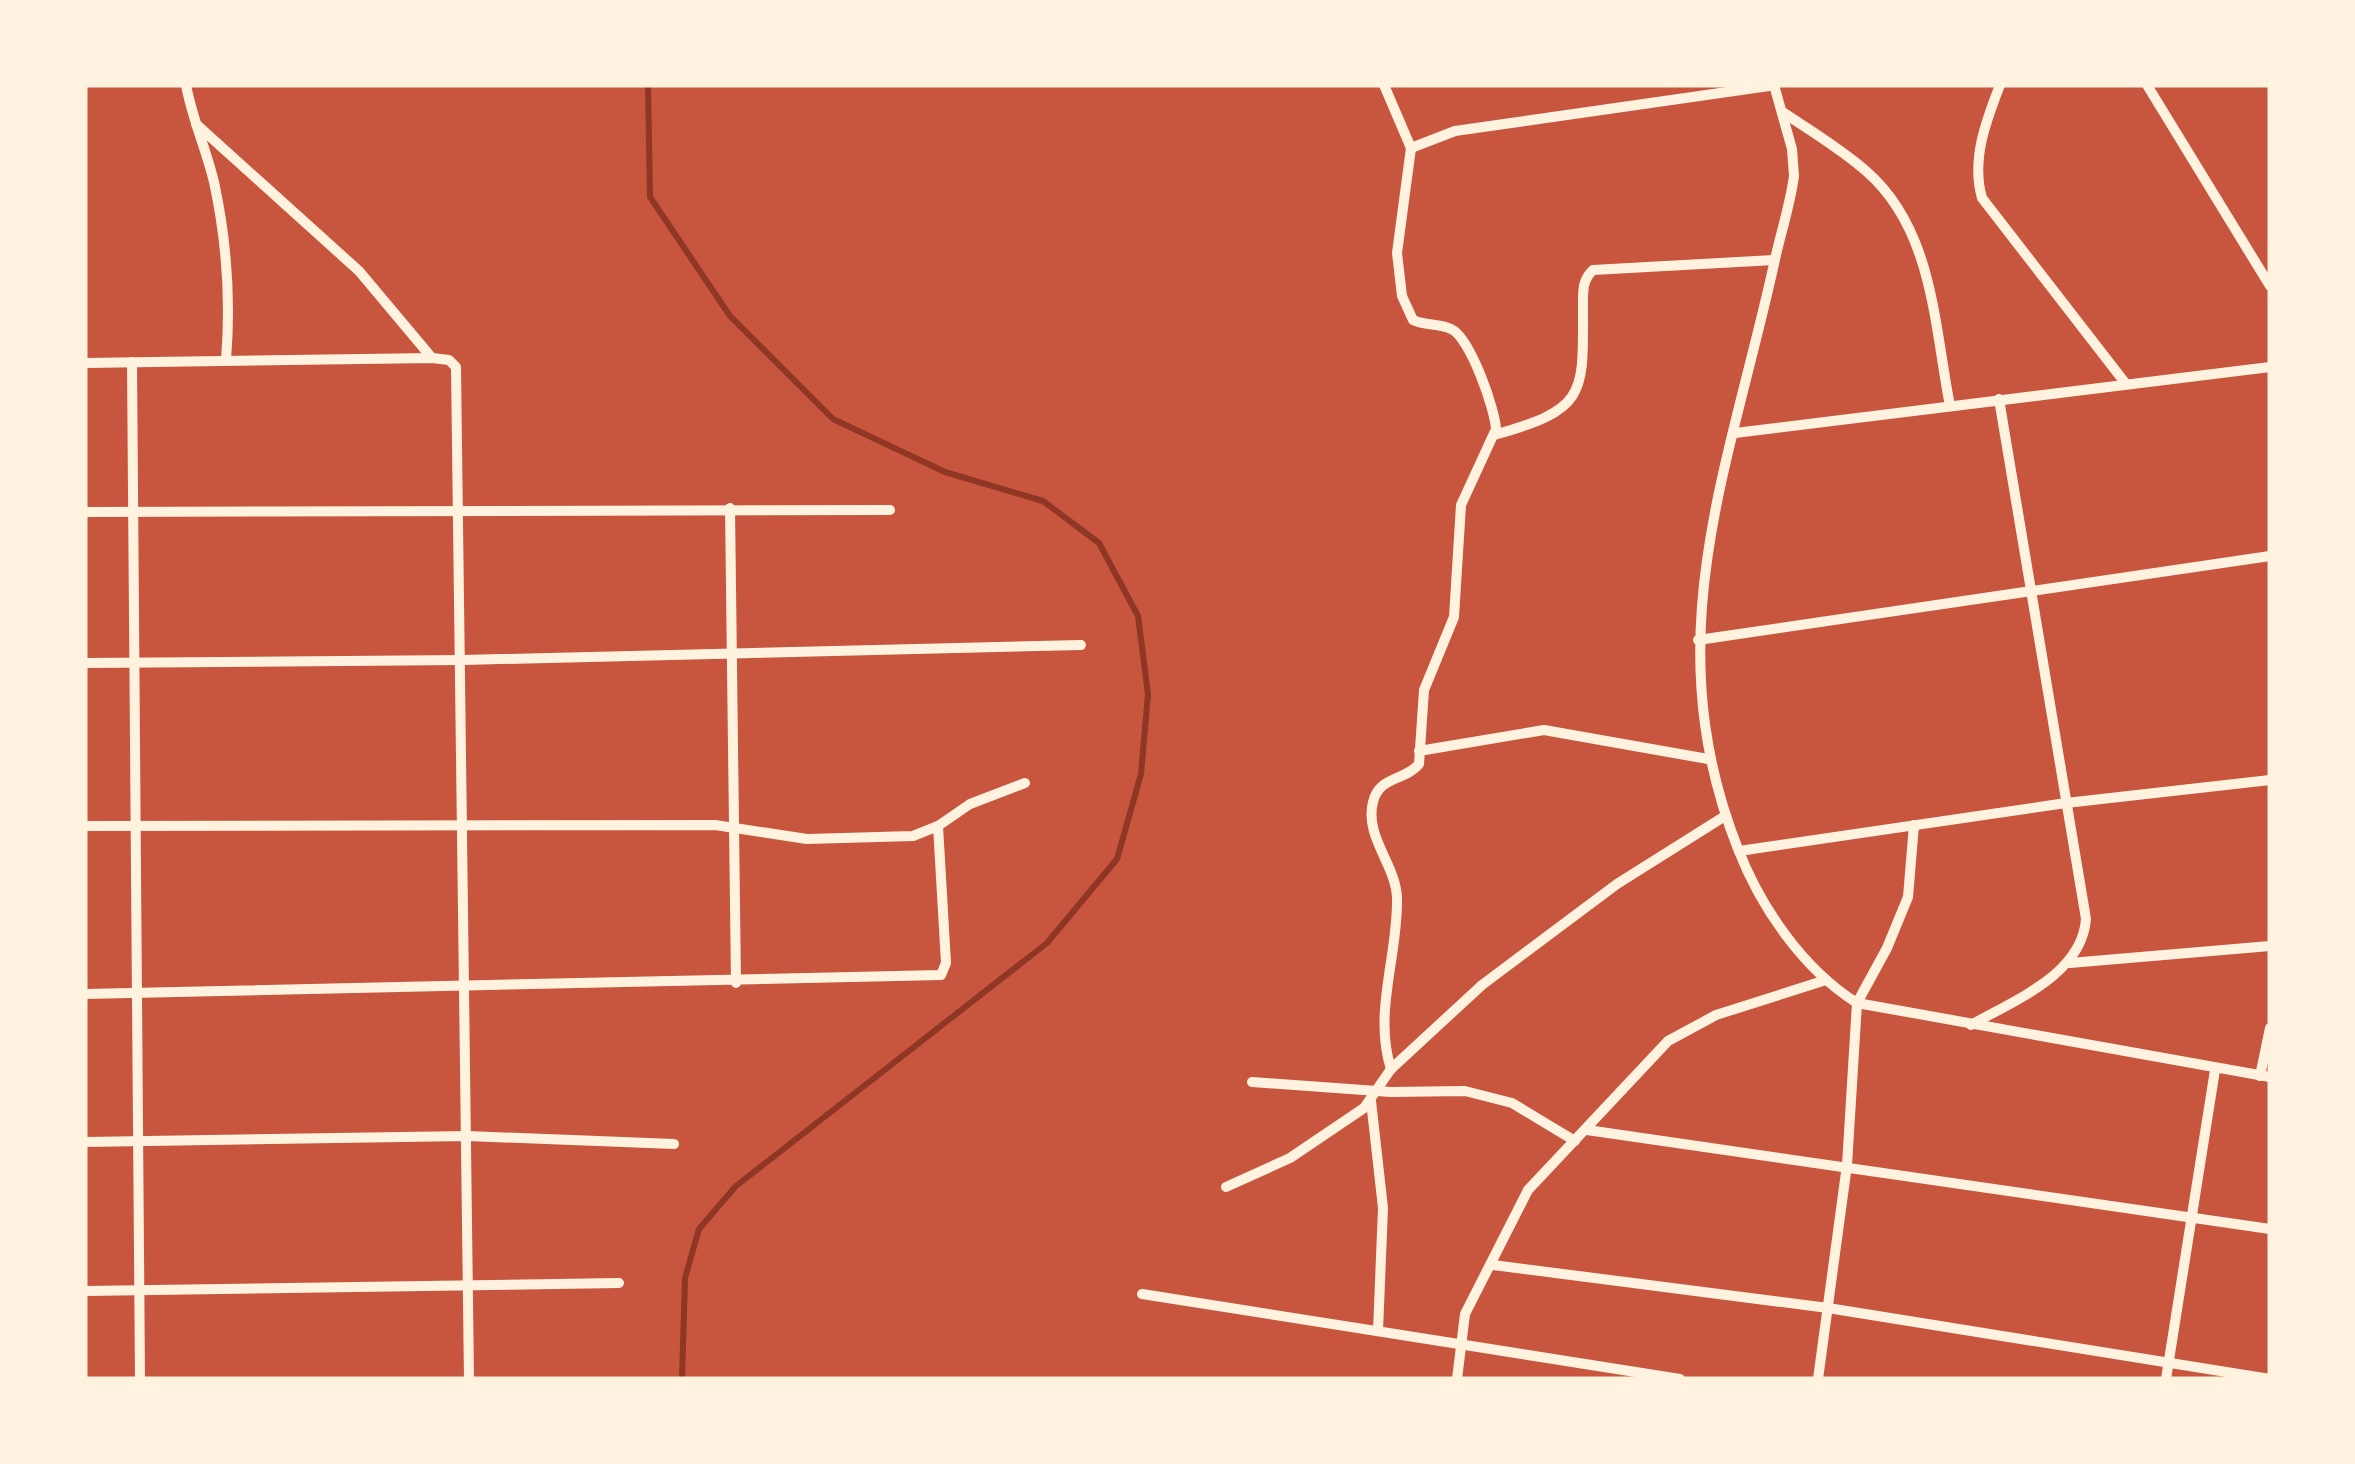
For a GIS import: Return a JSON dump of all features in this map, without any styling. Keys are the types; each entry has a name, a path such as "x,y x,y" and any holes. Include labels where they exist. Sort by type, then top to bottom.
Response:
{"street":[{"path":"186,85 214,182 229,279 226,360"},
{"path":"1384,85 1411,148 1399,220 1402,296 1413,320 1449,328 1463,341 1494,414 1494,435 1461,504 1454,617 1424,690 1417,768 1387,781 1372,802 1374,830 1398,901 1383,1028 1390,1069"},
{"path":"1411,148 1456,131 1775,85 1794,176 1712,526 1698,640 1701,718 1708,759 1725,816 1760,896 1826,980 1857,1003 2265,1076 2270,1028"},
{"path":"2000,85 1983,129 1978,169 1982,198 2126,384"},
{"path":"2146,85 2270,286"},
{"path":"1783,112 1866,171 1908,224 1921,251 1950,406"},
{"path":"196,124 359,271 432,358"},
{"path":"1494,435 1552,412 1576,393 1583,370 1584,285 1593,270 1774,260"},
{"path":"85,363 432,358 448,360 456,366 461,510 469,1379"},
{"path":"132,362 140,1379"},
{"path":"1734,433 2270,367"},
{"path":"1971,1025 2070,963 2083,942 2086,919 1998,399"},
{"path":"730,508 736,982"},
{"path":"85,512 890,510"},
{"path":"1698,640 2270,556"},
{"path":"85,663 732,656 1081,645"},
{"path":"1419,750 1544,730 1708,759"},
{"path":"1739,851 2066,803 2270,780"},
{"path":"85,826 734,826 782,837 872,840 913,836 938,826 970,804 1025,783"},
{"path":"1226,1186 1290,1158 1374,1096 1390,1069 1536,943 1617,884 1725,816"},
{"path":"1818,1379 1847,1165 1857,1003 1887,948 1908,897 1914,825"},
{"path":"85,994 736,982 944,973 938,826"},
{"path":"2070,963 2270,946"},
{"path":"1457,1379 1464,1314 1493,1265 1528,1190 1668,1041 1688,1027 1826,980"},
{"path":"2166,1379 2215,1070"},
{"path":"1252,1082 1374,1096 1478,1094 1531,1112 1575,1141"},
{"path":"1374,1096 1384,1208 1378,1331"},
{"path":"1587,1130 2270,1229"},
{"path":"85,1142 466,1136 674,1144"},
{"path":"1493,1265 1828,1308 2270,1379"},
{"path":"85,1292 619,1282"},
{"path":"1142,1294 1680,1379"}],"waterway":[{"path":"648,85 650,197 730,316 833,419 945,472 1043,501 1099,543 1138,616 1148,694 1141,774 1117,859 1047,943 736,1186 699,1229 685,1278 682,1379"}]}
